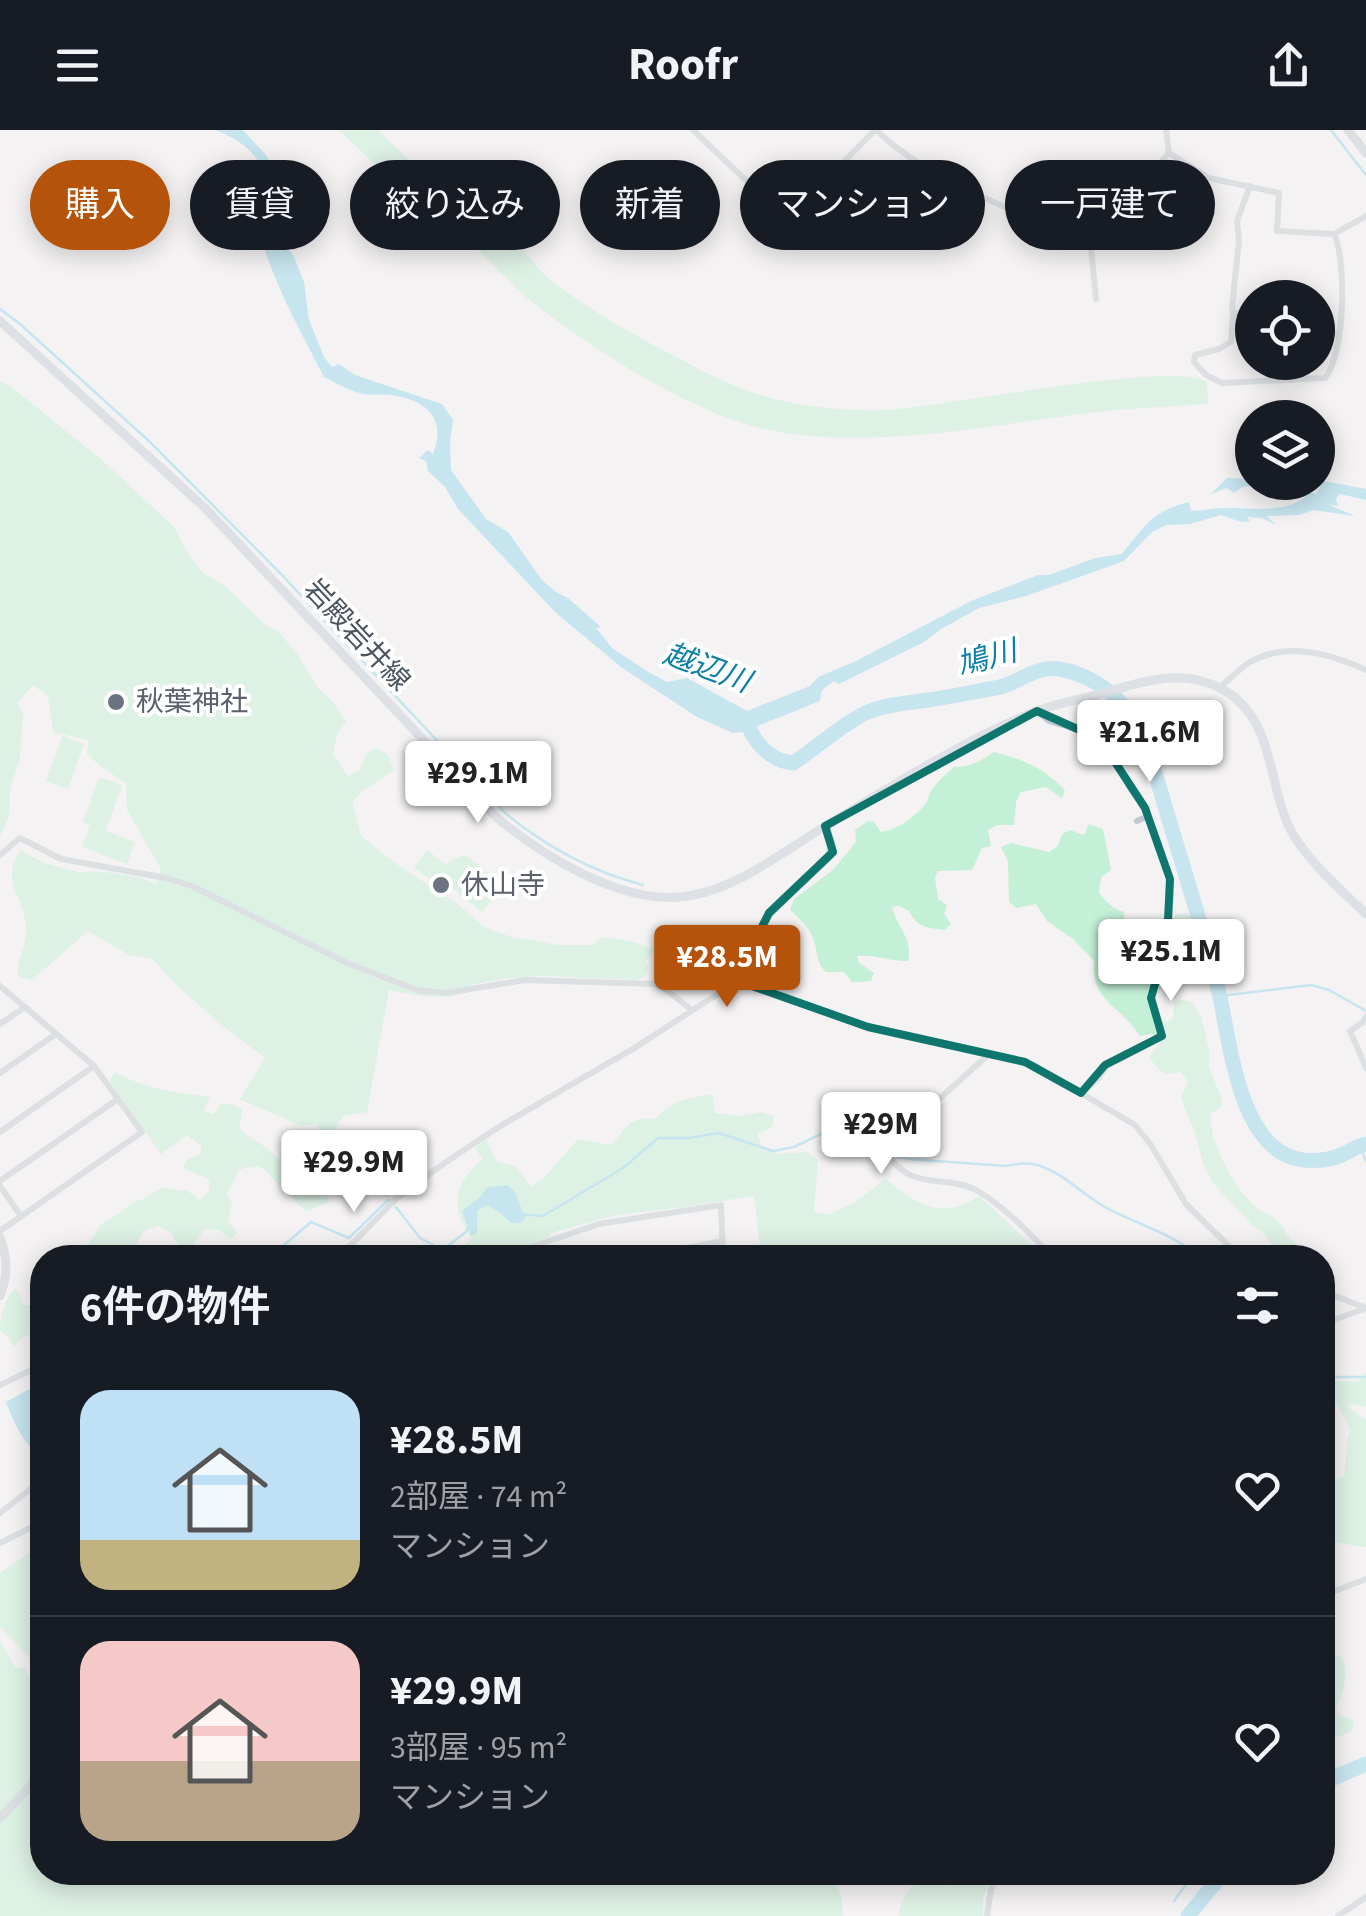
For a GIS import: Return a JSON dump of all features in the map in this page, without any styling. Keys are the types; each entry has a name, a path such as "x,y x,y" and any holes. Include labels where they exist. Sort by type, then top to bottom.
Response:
{"main road":[{"name":"岩殿岩井線","path":"0,321 205,508 487,808 537,848 619,890 648,897 678,897 722,886 922,769 1037,711 1150,679 1197,679 1219,688"},
{"path":"1219,688 1235,698 1256,723 1295,838 1366,914"}],"street":[{"path":"693,130 740,175"},
{"path":"846,160 876,130 918,160"},
{"path":"1162,160 1169,152 1166,130"},
{"path":"1348,130 1366,153"},
{"path":"1169,152 1209,178 1278,193 1277,232 1334,234 1366,216"},
{"path":"1250,186 1237,221 1231,342 1195,356 1194,362 1206,375 1222,383 1325,378 1330,373 1337,356 1342,268 1334,234"},
{"path":"1091,250 1096,299"},
{"path":"1219,688 1252,660 1284,652 1324,654 1366,670"},
{"path":"1037,711 1049,721 1084,731 1110,748 1148,816 1170,880 1167,942 1150,998 1162,1036 1108,1064 1099,1078 1080,1093"},
{"path":"1137,820 1148,816"},
{"path":"351,1245 397,1198 446,1162 730,986 769,913 830,854 825,826"},
{"path":"0,855 20,838 61,859 192,886 348,962 417,990 446,992 525,980 655,984 693,1010"},
{"path":"736,980 868,1026 1035,1066 1126,1119 1144,1134 1186,1204 1228,1245"},
{"path":"0,986 94,1066 142,1132 0,1234 7,1262 0,1296"},
{"path":"0,1024 25,1006"},
{"path":"1366,1017 1350,1032 1366,1068"},
{"path":"0,1073 56,1034"},
{"path":"989,1055 910,1120 883,1149 892,1162 911,1176 984,1194 1040,1245"},
{"path":"0,1132 94,1066"},
{"path":"21,1216 0,1184 118,1098"},
{"path":"537,1245 599,1224 721,1205 722,1245"},
{"path":"701,1245 722,1241"},
{"path":"1335,1296 1366,1308"},
{"path":"1335,1320 1366,1308"},
{"path":"0,1384 30,1370"},
{"path":"0,1512 30,1489"},
{"path":"0,1542 30,1528"},
{"path":"1335,1591 1366,1580"},
{"path":"0,1818 30,1787"},
{"path":"987,1916 992,1885"},
{"path":"1338,1916 1366,1897"}],"highlighted area":[{"path":"1037,711 1100,739 1145,808 1170,879 1167,941 1151,998 1162,1036 1105,1065 1081,1093 1025,1062 868,1027 735,980 769,913 833,852 825,826"}],"green space":[{"path":"339,130 378,130 409,160 370,160"},
{"path":"478,250 522,250 554,283 646,341 742,389 796,403 882,410 1104,380 1186,377 1207,382 1208,404 1112,410 955,431 865,438 781,432 715,413 639,375 591,345 516,288"},
{"path":"0,381 102,460 174,527 203,573 224,585 262,622 279,632 346,721 337,735 333,754 348,776 359,771 366,754 376,748 388,755 394,770 352,802 361,836 484,927 514,938 555,945 593,945 608,938 655,950 646,961 649,968 644,977 510,978 474,984 452,997 389,990 367,1112 343,1116 329,1140 316,1124 301,1126 240,1099 265,1058 175,984 153,959 129,955 88,931 32,980 18,976 26,928 12,871 20,850 44,863 78,872 138,877 156,884 161,869 127,810 126,784 87,753 88,740 53,732 48,696 33,685 17,703 23,713 20,759 10,789 9,816 0,836"},
{"path":"62,736 84,744 68,789 46,781"},
{"path":"994,752 1042,771 1065,791 1062,798 1046,787 1021,792 1014,825 997,825 988,830 991,846 982,848 972,870 938,871 938,899 947,905 944,914 951,924 945,930 924,926 909,911 892,907 907,940 908,961 857,956 859,963 874,973 871,981 852,982 844,972 826,972 818,960 811,934 790,910 794,899 833,870 856,842 855,830 868,821 874,822 881,832 899,826 924,806 933,788 954,767 975,763"},
{"path":"99,777 122,785 106,831 135,842 127,864 82,847 90,825 83,822"},
{"path":"1089,824 1103,829 1111,870 1101,877 1099,893 1124,912 1124,934 1130,949 1159,945 1170,939 1175,915 1187,913 1192,917 1201,937 1201,965 1183,969 1170,980 1162,979 1161,989 1148,998 1153,1018 1164,1022 1173,1019 1178,999 1192,1002 1201,1016 1209,1067 1222,1099 1221,1107 1210,1114 1214,1139 1240,1189 1258,1209 1277,1220 1297,1245 1273,1245 1212,1182 1181,1097 1188,1082 1181,1072 1167,1074 1159,1070 1149,1057 1160,1043 1153,1034 1140,1036 1102,995 1094,975 1094,961 1073,939 1047,921 1036,904 1016,908 1009,902 1008,861 1001,847 1011,843 1049,852 1058,846 1062,834 1070,830 1084,835"},
{"path":"427,850 446,865 466,855 503,885 482,912 438,877 433,882 414,867"},
{"path":"114,1072 160,1089 210,1097 204,1111 213,1114 221,1104 243,1109 239,1127 295,1174 304,1168 316,1149 337,1175 325,1187 329,1202 306,1212 264,1170 248,1167 239,1170 227,1195 232,1203 228,1222 238,1233 230,1239 219,1230 205,1229 193,1245 178,1245 171,1233 159,1226 144,1231 135,1245 86,1245 101,1224 161,1188 188,1191 199,1200 209,1191 209,1180 183,1167 187,1160 200,1154 202,1146 187,1135 161,1154 110,1082"},
{"path":"712,1094 715,1113 742,1116 759,1112 774,1116 772,1127 758,1134 761,1147 778,1154 806,1152 818,1160 814,1212 828,1215 855,1202 886,1179 930,1207 953,1208 979,1196 1032,1245 760,1245 754,1196 617,1215 550,1233 536,1245 464,1245 472,1239 460,1217 460,1187 482,1159 475,1147 486,1139 497,1162 515,1166 531,1187 545,1177 578,1139 611,1145 634,1121 656,1119 675,1103"},
{"path":"15,1289 23,1305 30,1305 30,1335 14,1347 0,1331 8,1297"},
{"path":"1366,1373 1366,1407 1348,1404 1366,1420 1366,1547 1335,1543 1335,1480 1344,1477 1351,1430 1335,1401 1335,1382 1358,1382"},
{"path":"30,1552 30,1658 0,1627 0,1573"},
{"path":"0,1641 15,1667 26,1669 30,1679 30,1885 837,1885 843,1916 0,1916"},
{"path":"1335,1655 1341,1657 1346,1671 1336,1711 1354,1724 1352,1731 1335,1737"},
{"path":"914,1885 988,1885 983,1916 899,1916 901,1904"}],"water":[{"path":"216,130 243,130 269,160 257,160 234,139"},
{"path":"265,250 289,250 294,257 304,282 309,320 332,367 339,364 355,375 442,404 453,420 451,470 486,519 508,532 542,580 601,627 596,628 612,648 667,682 687,678 747,711 810,686 818,677 971,601 1038,575 1122,554 1150,521 1176,506 1189,502 1191,511 1255,509 1278,508 1301,500 1335,500 1335,483 1366,489 1366,500 1340,494 1336,498 1338,506 1327,504 1355,516 1313,510 1299,515 1267,516 1276,525 1262,518 1247,517 1250,521 1241,522 1221,515 1190,524 1166,525 1152,532 1124,561 1026,596 979,608 924,642 839,684 834,681 822,690 820,701 733,733 697,717 621,667 555,612 458,509 445,487 428,471 426,461 419,458 428,450 433,454 437,441 431,413 404,398 355,392 324,377"},
{"path":"1227,478 1235,478 1235,492 1227,488 1211,494"},
{"path":"508,1185 525,1218 520,1223 511,1223 487,1205 477,1211 477,1233 471,1236 462,1211 488,1187"},
{"path":"30,1389 30,1447 13,1419 6,1402"}],"waterway":[{"path":"1331,130 1366,175"},
{"path":"0,309 150,442 281,574 505,813 570,856 643,885"},
{"name":"鳩川","path":"745,718 763,748 776,758 793,763 849,722 883,707 1003,686 1050,669 1077,674 1102,687 1132,719 1153,767 1209,953 1240,1087 1260,1132 1275,1148 1304,1160 1334,1158 1366,1144"},
{"path":"1220,996 1311,985 1329,990 1366,1011"},
{"path":"520,1214 543,1216 623,1168 658,1138 719,1133 773,1151 794,1147 821,1134 837,1134 879,1149"},
{"path":"1359,1145 1366,1161"},
{"path":"896,1156 1037,1165 1103,1206 1183,1245"},
{"path":"284,1245 311,1222 349,1238 391,1201"},
{"path":"396,1207 420,1238 433,1245"},
{"path":"449,1245 468,1228"},
{"path":"1335,1377 1366,1377"},
{"name":"鳩川","path":"1335,1777 1366,1764"},
{"path":"1174,1901 1186,1885"},
{"name":"鳩川","path":"1188,1916 1213,1885"},
{"name":"鳩川","path":"1187,1908 1192,1911"}],"place":[{"name":"秋葉神社","path":"116,702"},
{"name":"休山寺","path":"441,885"}],"water label":[{"name":"越辺川","path":"707,668"}]}
